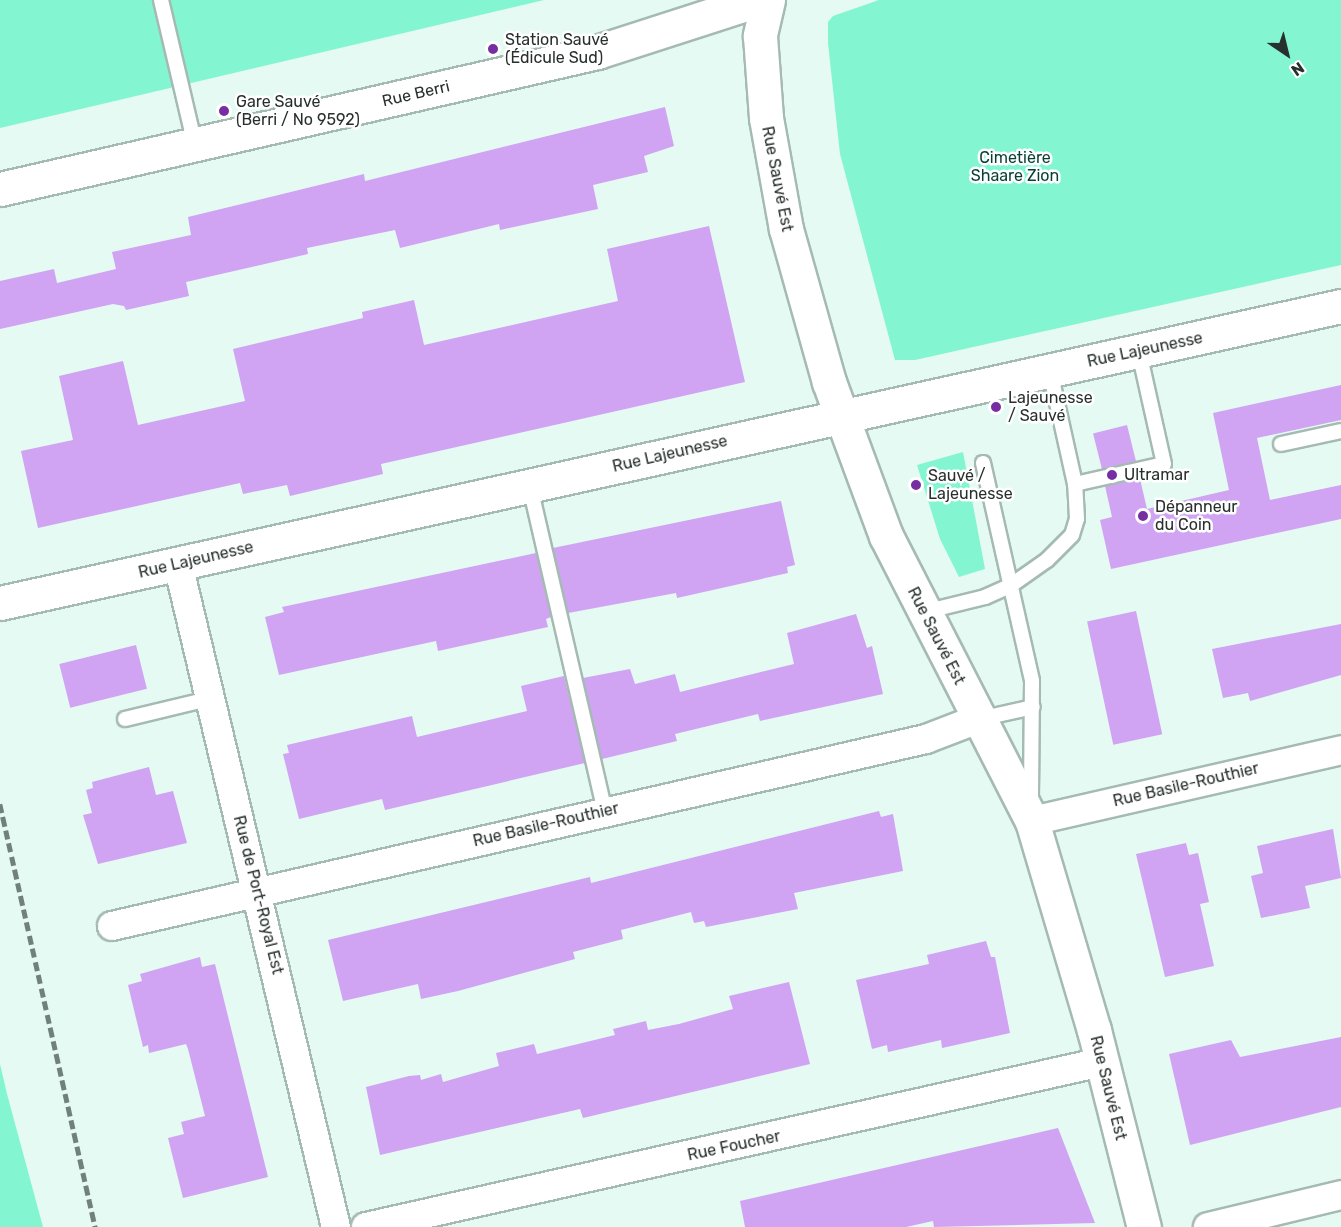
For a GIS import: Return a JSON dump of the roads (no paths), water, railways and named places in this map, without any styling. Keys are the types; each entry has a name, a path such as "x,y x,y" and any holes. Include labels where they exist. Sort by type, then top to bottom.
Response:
{"main road":[{"name":"Rue Berri","path":"0,189 597,52 756,1"},
{"name":"Rue Sauvé Est","path":"756,1 766,118 779,198 840,415 864,486 924,612 1032,821 1101,1062 1144,1227"},
{"name":"Rue Lajeunesse","path":"0,603 530,487 840,415 1139,352 1341,306"}],"street":[{"name":"Rue de Port-Royal Est","path":"178,564 208,699 257,890 336,1227"},
{"name":"Rue Basile-Routhier","path":"112,926 257,890 926,739 978,719"},
{"name":"Rue Basile-Routhier","path":"1032,821 1341,750"},
{"name":"Rue Foucher","path":"366,1227 1101,1062"},
{"path":"1208,1227 1341,1195"}],"lane":[{"path":"161,0 195,145"},
{"path":"1075,484 1164,464 1139,352"},
{"path":"924,612 986,597 1010,586 1058,551 1072,535 1077,519 1075,484 1050,371"},
{"path":"1281,444 1341,430"},
{"path":"983,463 1032,681 1032,821"},
{"path":"530,487 605,812"},
{"path":"125,718 208,699"},
{"path":"978,719 1032,707"}],"railway":[{"path":"0,804 95,1227"}],"place":[{"name":"Station Sauvé (Édicule Sud)","path":"493,49"},
{"name":"Gare Sauvé (Berri / No 9592)","path":"224,111"},
{"name":"Lajeunesse / Sauvé","path":"996,407"},
{"name":"Ultramar","path":"1112,475"},
{"name":"Sauvé / Lajeunesse","path":"916,485"},
{"name":"Dépanneur du Coin","path":"1143,516"}],"park label":[{"name":"Cimetière Shaare Zion","path":"1015,167"}]}
